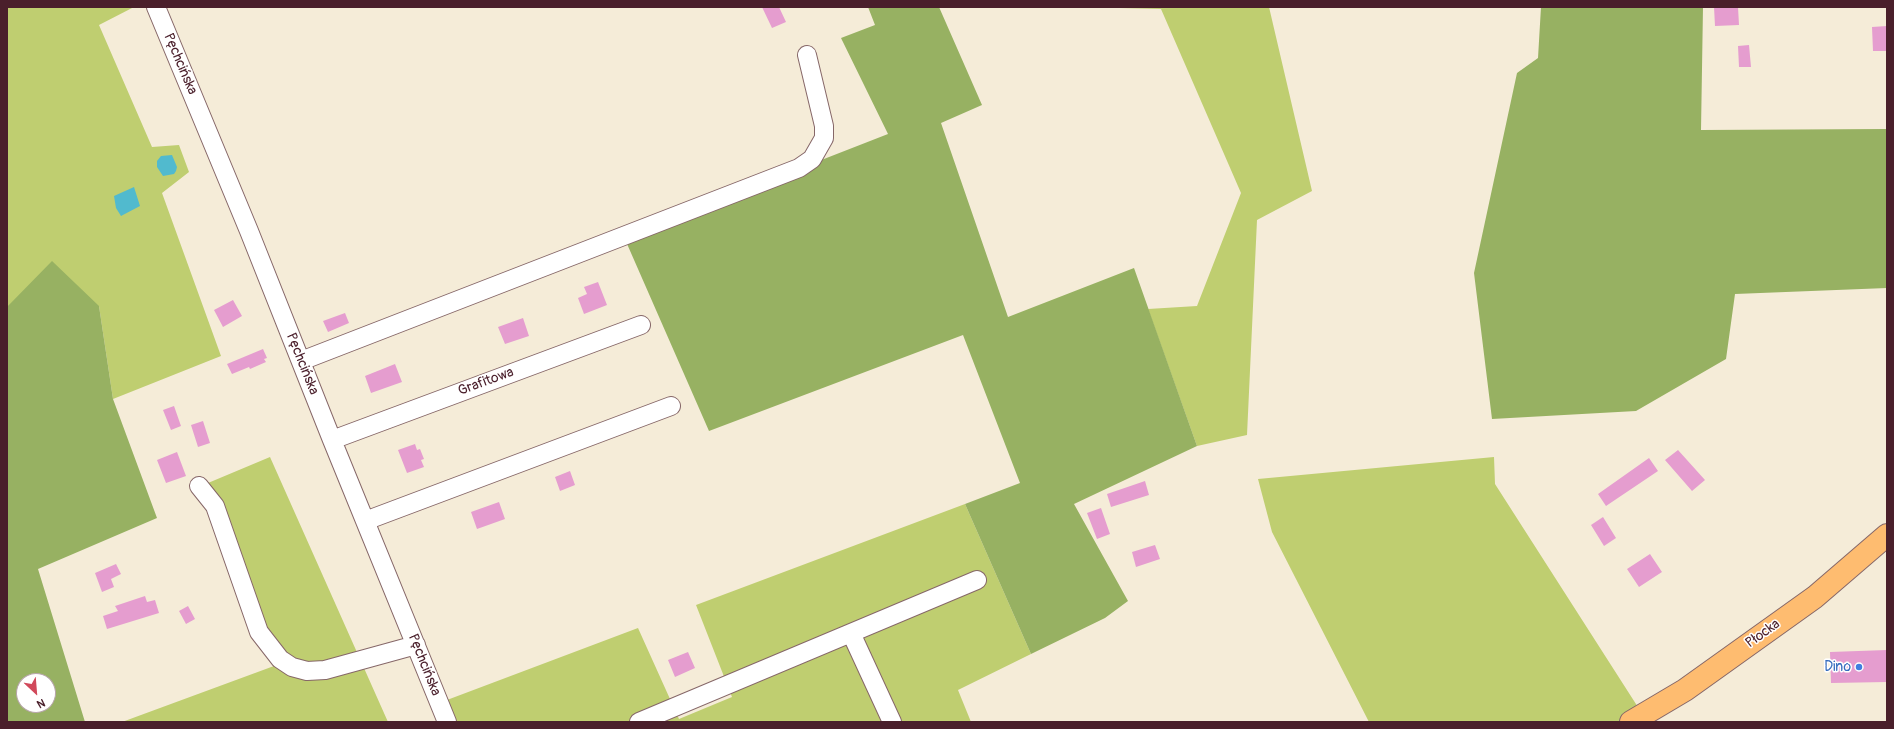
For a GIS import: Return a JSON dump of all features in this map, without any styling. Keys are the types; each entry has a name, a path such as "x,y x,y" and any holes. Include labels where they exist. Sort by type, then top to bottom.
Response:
{"main road":[{"name":"Płocka","path":"1631,722 1685,690 1814,597 1887,535"}],"street":[{"name":"Pęchcińska","path":"156,7 249,231 447,722"},
{"path":"301,361 799,168 812,159 824,138 824,126 807,55"},
{"name":"Grafitowa","path":"332,440 640,325"},
{"path":"365,521 671,406"},
{"path":"199,486 215,506 259,632 280,659 292,667 307,671 325,670 416,645"},
{"path":"650,720 976,580"},
{"path":"851,633 892,722"}],"green space":[{"path":"7,7 134,7 99,25 152,147 179,145 189,172 162,193 221,356 113,399 99,306 7,307"},
{"path":"868,7 939,7 982,105 941,123 1008,317 1134,268 1197,446 1074,504 1128,601 1105,618 1031,654 965,504 1020,483 963,335 709,431 624,237 888,134 841,38 875,25"},
{"path":"1077,7 1269,7 1312,191 1257,220 1247,435 1197,446 1148,309 1197,306 1241,193 1161,9"},
{"path":"1541,7 1703,7 1701,130 1887,129 1887,288 1735,294 1726,359 1636,411 1492,419 1474,273 1517,73 1538,58"},
{"path":"52,261 99,306 113,399 157,518 38,569 85,722 7,722 7,307"},
{"path":"270,457 388,722 122,722 274,666 208,483"},
{"path":"1494,457 1495,484 1643,715 1631,722 1369,722 1272,532 1258,479"},
{"path":"965,504 1031,654 958,690 971,722 447,722 439,703 638,628 679,719 732,697 696,605"}],"water":[{"path":"172,155 177,167 176,171 174,174 163,176 157,167 157,161 161,156"},
{"path":"134,187 140,206 121,216 116,208 114,196"}],"building":[{"path":"762,7 779,7 786,22 772,28"},
{"path":"1714,7 1738,7 1739,25 1715,26"},
{"path":"1887,26 1887,51 1873,51 1872,27"},
{"path":"1749,45 1751,67 1739,67 1738,46"},
{"path":"598,282 607,305 584,314 578,298 587,294 584,287"},
{"path":"233,300 242,316 223,327 214,310"},
{"path":"345,313 349,323 328,332 323,321"},
{"path":"523,318 529,336 505,344 498,327"},
{"path":"263,349 267,358 264,359 266,362 250,369 249,367 232,374 227,364"},
{"path":"395,364 402,382 371,393 365,376"},
{"path":"174,406 181,426 171,430 163,410"},
{"path":"203,421 210,443 198,447 191,425"},
{"path":"415,444 417,450 420,449 424,459 421,460 424,467 407,473 398,450"},
{"path":"1678,450 1705,480 1692,491 1665,460"},
{"path":"177,452 186,476 166,483 157,460"},
{"path":"1649,458 1658,471 1606,506 1598,494"},
{"path":"570,471 575,485 560,491 555,477"},
{"path":"1145,481 1149,495 1111,507 1107,494"},
{"path":"499,502 505,519 477,529 471,512"},
{"path":"1101,508 1110,534 1097,539 1087,513"},
{"path":"1603,517 1616,538 1604,546 1591,525"},
{"path":"1155,545 1160,559 1136,567 1132,552"},
{"path":"1650,554 1662,572 1639,587 1627,569"},
{"path":"116,564 121,574 111,579 114,587 102,592 95,573"},
{"path":"145,596 147,602 155,600 159,613 107,629 103,616 118,611 115,606"},
{"path":"188,606 195,619 186,624 179,611"},
{"name":"Dino","path":"1887,650 1887,682 1831,683 1830,652"},
{"path":"688,652 695,668 675,677 668,660"}],"place":[{"name":"Dino","path":"1859,667"}]}
